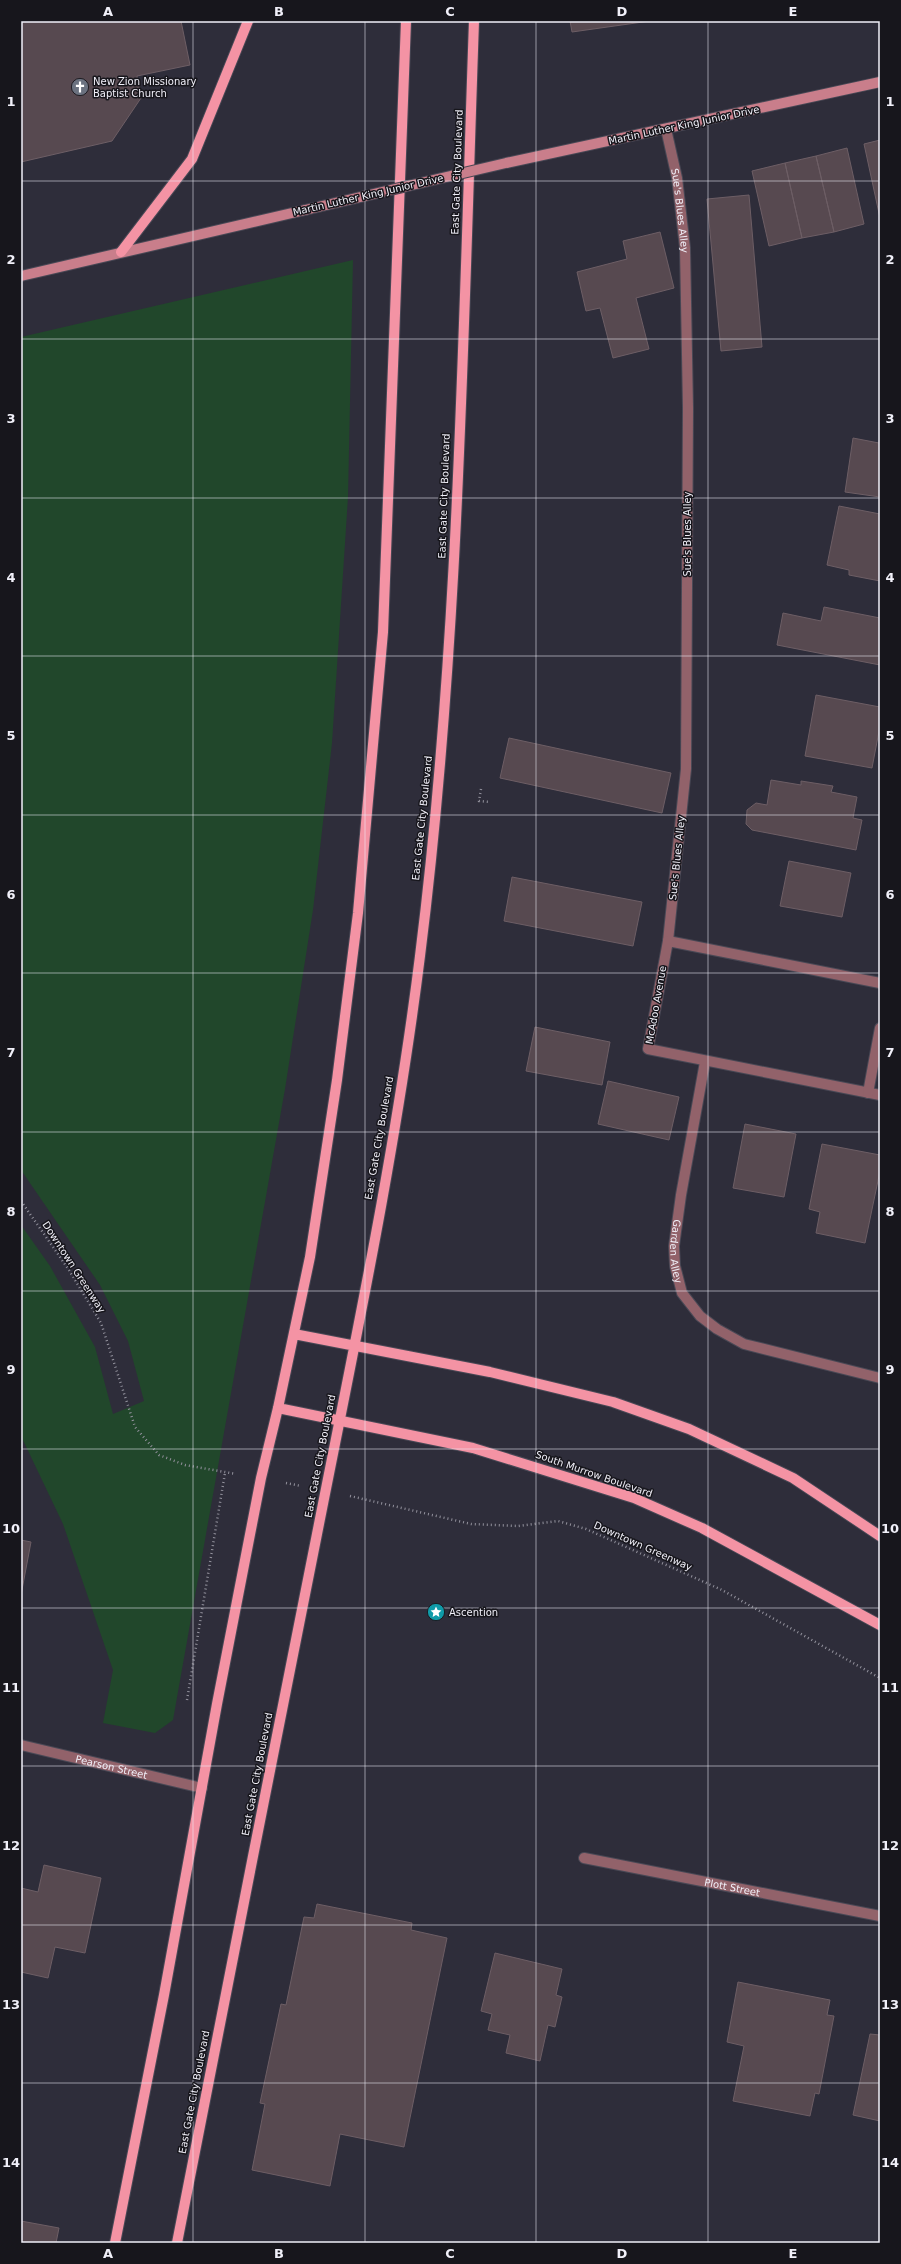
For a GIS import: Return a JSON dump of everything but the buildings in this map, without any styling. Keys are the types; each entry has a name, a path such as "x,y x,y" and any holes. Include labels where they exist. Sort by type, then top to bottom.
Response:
{"main road":[{"path":"121,252 192,159 248,21"},
{"path":"115,2243 261,1478 278,1408 310,1257 337,1080 358,913 383,632 406,21"},
{"name":"East Gate City Boulevard","path":"177,2243 339,1419 355,1345 400,1095 420,959 435,817 450,628 474,21"},
{"name":"Martin Luther King Junior Drive","path":"21,276 506,163 880,82"},
{"path":"294,1334 490,1372 613,1402 688,1430 793,1478 880,1536"},
{"name":"South Murrow Boulevard","path":"278,1408 339,1419 473,1448 634,1498 702,1528 880,1625"}],"street":[{"name":"Sue's Blues Alley","path":"666,128 677,178 685,248 688,408 686,770 668,941"},
{"path":"668,941 880,983"},
{"name":"McAdoo Avenue","path":"668,941 648,1049 705,1062 880,1095"},
{"path":"868,1093 880,1028"},
{"name":"Garden Alley","path":"705,1062 681,1195 674,1246 675,1266 682,1293 700,1316 717,1329 744,1344 806,1361 880,1378"},
{"name":"Pearson Street","path":"21,1745 202,1788"},
{"name":"Plott Street","path":"584,1858 880,1916"}],"path":[{"path":"481,789 479,801 490,802"},
{"name":"Downtown Greenway","path":"21,1201 69,1270 101,1323 135,1427 159,1455 185,1465 225,1473 187,1700"},
{"name":"Downtown Greenway","path":"379,1503 471,1524 518,1526 558,1521 586,1529 722,1590 880,1678"}],"green space":[{"path":"353,260 348,497 332,743 313,910 285,1089 173,1720 155,1733 103,1723 113,1670 63,1524 21,1436 21,1225 50,1266 95,1347 113,1414 144,1401 128,1341 100,1285 21,1170 21,337"}],"place":[{"name":"New Zion Missionary Baptist Church","path":"80,87"},
{"name":"Ascention","path":"436,1612"}]}
